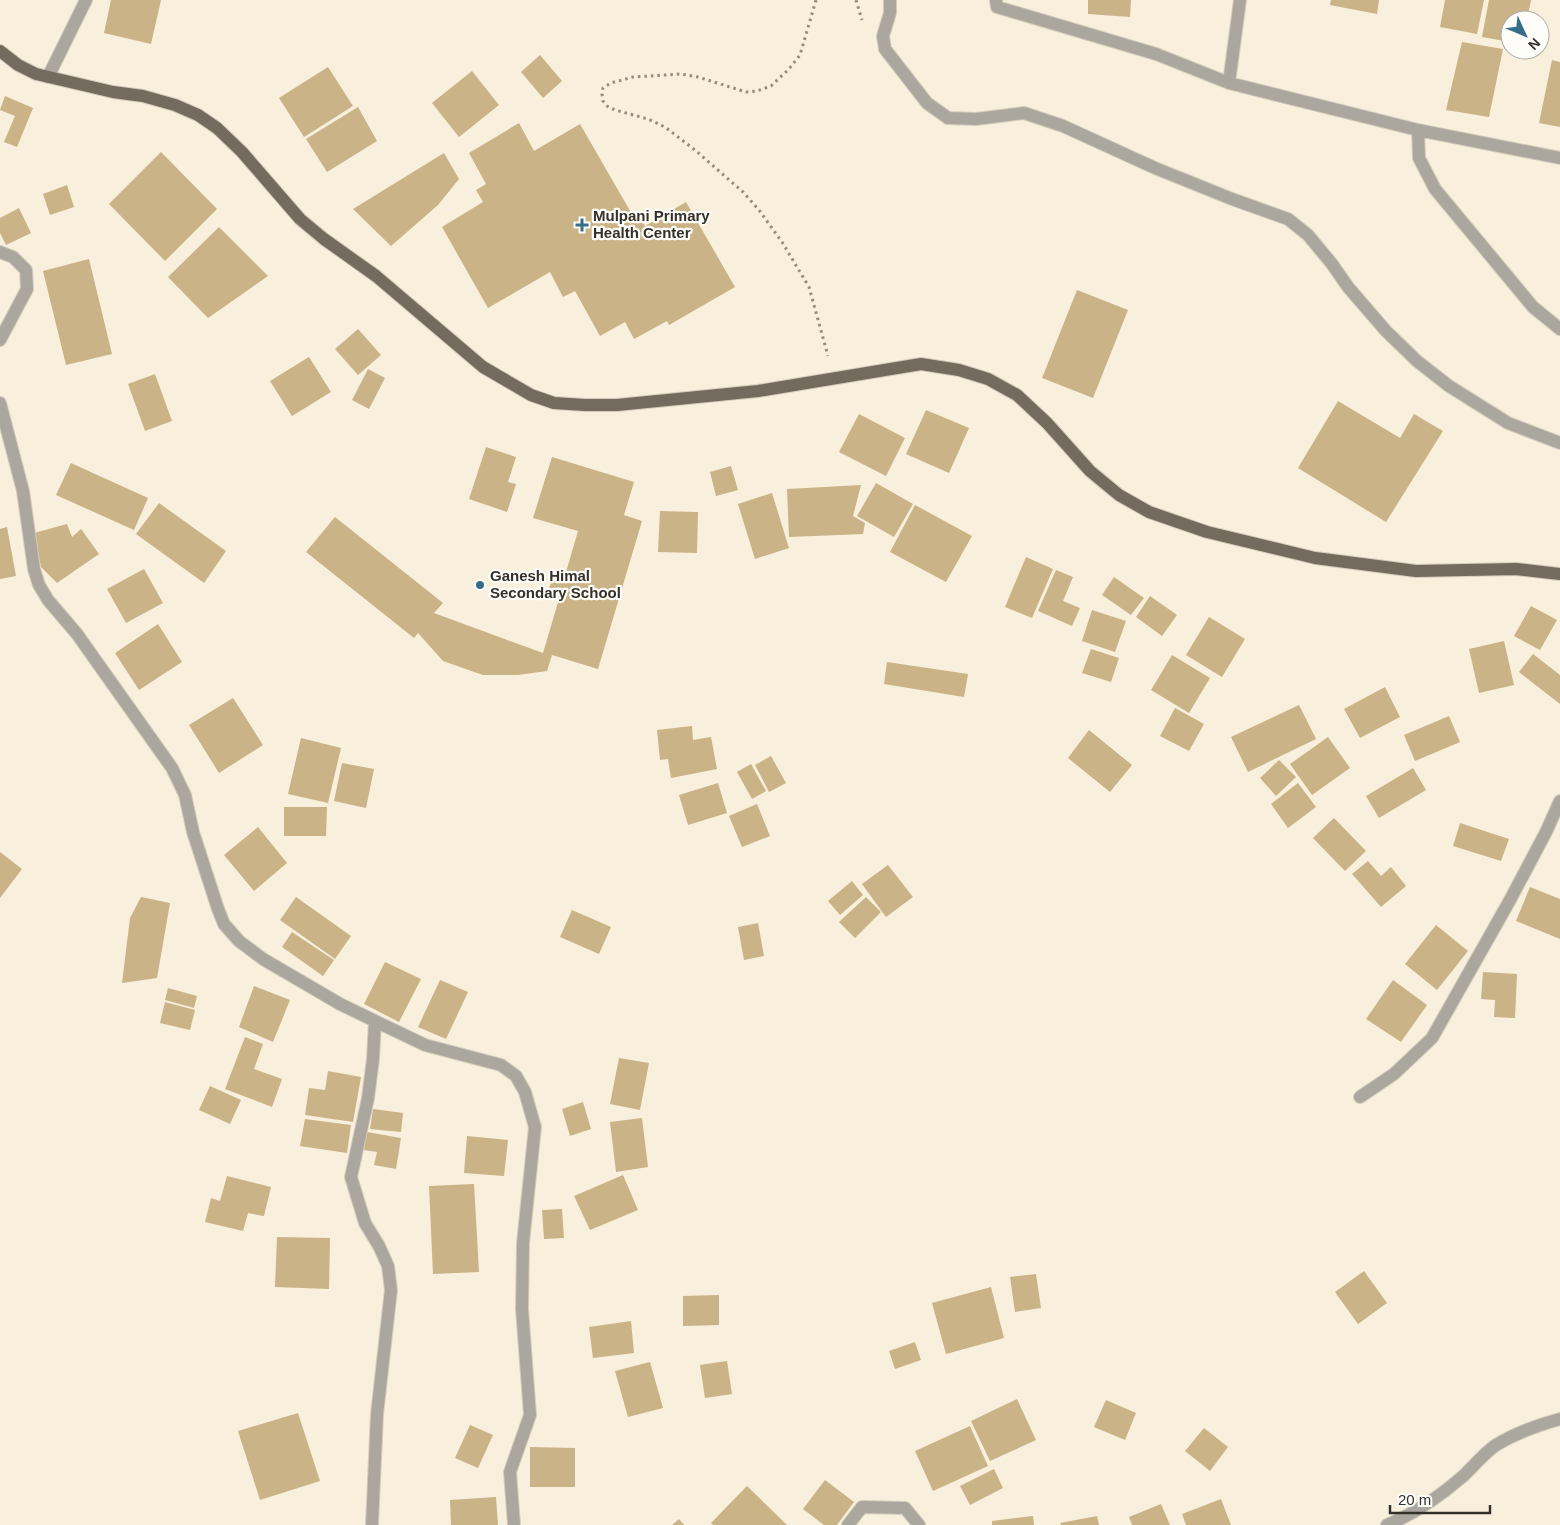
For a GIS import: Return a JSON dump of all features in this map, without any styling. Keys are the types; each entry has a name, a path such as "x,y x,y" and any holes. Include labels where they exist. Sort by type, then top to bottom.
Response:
{"main road":[{"path":"0,51 18,65 36,74 113,92 143,96 174,105 198,115 217,128 242,152 300,219 324,239 376,276 483,367 531,395 554,403 585,406 617,405 758,391 921,364 959,370 988,379 1017,395 1047,423 1090,472 1119,495 1149,512 1207,532 1315,558 1416,571 1516,570 1560,574"}],"street":[{"path":"48,77 86,0"},
{"path":"890,0 890,13 883,36 885,49 927,103 948,118 976,119 1024,113 1063,126 1155,168 1232,200 1288,219 1308,235 1348,287 1386,331 1417,361 1449,386 1508,422 1560,443"},
{"path":"996,0 997,7 1156,54 1229,83 1418,130 1560,158"},
{"path":"1229,83 1240,0"},
{"path":"1418,130 1419,158 1435,189 1532,307 1560,329"},
{"path":"0,252 13,257 26,270 27,289 0,340"},
{"path":"0,403 23,491 34,569 39,585 48,600 76,634 172,768 185,795 192,832 224,924 239,941 263,959 340,1004 425,1045 501,1065 516,1076 525,1092 536,1127 523,1243 522,1308 530,1415 510,1472 514,1525"},
{"path":"1360,1098 1394,1074 1432,1038 1510,900 1560,801"},
{"path":"372,1525 377,1414 391,1290 388,1266 365,1223 350,1177 368,1098 375,1021"},
{"path":"1387,1525 1426,1504 1461,1478 1495,1446 1530,1428 1560,1419"},
{"path":"848,1525 862,1507 905,1508 919,1525"}],"path":[{"path":"816,0 800,55 789,69 771,86 758,92 746,92 698,77 681,74 625,79 611,83 603,88 602,94 607,106 648,119 665,127 695,150 743,192 759,210 782,242 809,287 834,379"}],"building":[{"path":"111,0 161,0 151,44 104,33"},
{"path":"1088,0 1131,0 1130,17 1088,14"},
{"path":"1331,0 1379,0 1377,14 1330,5"},
{"path":"1445,0 1484,0 1477,34 1440,27"},
{"path":"1489,0 1531,0 1529,10 1500,10 1500,40 1482,37"},
{"path":"1462,42 1500,48 1501,60 1489,117 1446,110"},
{"path":"540,55 562,81 543,98 521,72"},
{"path":"1552,60 1560,62 1560,127 1539,123"},
{"path":"328,67 353,106 304,137 279,98"},
{"path":"472,71 499,105 459,137 432,103"},
{"path":"5,96 33,108 17,147 4,142 15,116 0,110"},
{"path":"358,107 377,141 327,172 306,139"},
{"path":"519,123 534,151 580,124 637,223 641,220 645,226 686,202 735,287 669,325 667,321 634,339 625,322 600,336 575,291 563,297 550,272 488,308 442,227 483,202 476,190 486,184 469,153"},
{"path":"161,152 217,209 165,261 109,204"},
{"path":"444,153 459,179 438,205 391,246 353,209"},
{"path":"67,185 74,207 50,215 43,194"},
{"path":"19,208 31,233 6,245 0,233 0,218"},
{"path":"219,227 268,276 208,318 168,277"},
{"path":"89,259 112,354 66,365 43,271"},
{"path":"1077,290 1128,310 1093,398 1042,378"},
{"path":"358,329 381,355 358,375 335,349"},
{"path":"309,357 331,392 292,416 270,381"},
{"path":"368,369 385,378 369,409 352,400"},
{"path":"155,374 172,421 145,431 128,384"},
{"path":"1338,401 1400,438 1414,414 1443,431 1386,522 1298,468"},
{"path":"926,410 969,428 949,473 906,454"},
{"path":"859,414 905,438 886,476 839,452"},
{"path":"486,447 516,457 508,482 516,484 507,512 469,499"},
{"path":"552,457 634,482 624,515 642,521 598,669 552,655 547,671 518,675 483,675 443,661 418,633 414,638 306,552 335,517 443,603 434,613 543,653 559,599 547,595 553,576 564,579 578,531 533,518"},
{"path":"71,463 148,498 134,530 56,495"},
{"path":"731,466 738,490 716,496 710,472"},
{"path":"876,483 913,504 894,537 857,516"},
{"path":"861,485 853,516 865,523 863,534 789,537 787,489"},
{"path":"772,493 789,548 755,559 738,504"},
{"path":"159,503 226,551 204,583 136,534"},
{"path":"915,505 972,536 946,582 890,552"},
{"path":"660,511 698,512 697,553 658,552"},
{"path":"67,524 72,537 81,529 99,554 57,583 41,567 34,533"},
{"path":"7,527 16,576 0,579 0,529"},
{"path":"1026,557 1053,569 1032,618 1005,607"},
{"path":"144,569 163,603 126,623 107,589"},
{"path":"1056,570 1073,577 1063,601 1080,608 1072,626 1038,611"},
{"path":"1114,577 1144,598 1131,615 1102,595"},
{"path":"1150,596 1177,615 1162,636 1136,617"},
{"path":"1531,606 1557,620 1540,650 1514,636"},
{"path":"1092,610 1126,621 1115,652 1082,641"},
{"path":"1209,617 1245,639 1222,677 1186,655"},
{"path":"158,624 182,662 139,690 115,653"},
{"path":"1504,641 1514,685 1479,693 1469,649"},
{"path":"1091,649 1119,658 1111,682 1082,673"},
{"path":"1533,654 1560,675 1560,704 1519,672"},
{"path":"1172,655 1210,678 1189,713 1151,690"},
{"path":"887,662 968,674 964,697 884,684"},
{"path":"1385,687 1400,717 1360,738 1344,709"},
{"path":"233,698 263,745 219,773 189,725"},
{"path":"1299,705 1316,739 1248,772 1231,737"},
{"path":"1175,708 1204,724 1189,751 1160,736"},
{"path":"1449,716 1460,742 1415,761 1404,735"},
{"path":"692,726 693,740 711,737 717,769 671,778 668,759 660,760 657,730"},
{"path":"1089,730 1132,765 1110,792 1068,758"},
{"path":"1328,737 1350,768 1312,795 1290,764"},
{"path":"301,738 341,748 328,803 288,794"},
{"path":"771,756 786,783 769,792 755,765"},
{"path":"1279,760 1296,777 1276,796 1260,778"},
{"path":"342,763 374,769 366,808 334,801"},
{"path":"751,764 766,791 752,799 737,772"},
{"path":"1413,768 1426,790 1379,818 1366,796"},
{"path":"718,783 727,813 688,825 679,795"},
{"path":"1298,783 1316,807 1288,828 1271,804"},
{"path":"757,804 770,836 742,847 729,816"},
{"path":"284,807 327,807 326,836 284,836"},
{"path":"1334,818 1366,851 1345,871 1313,838"},
{"path":"1460,823 1509,839 1501,861 1453,846"},
{"path":"258,827 287,863 254,891 224,855"},
{"path":"0,852 22,869 0,898"},
{"path":"1368,861 1381,876 1391,867 1406,886 1381,907 1352,874"},
{"path":"888,865 913,897 886,917 862,884"},
{"path":"852,881 863,895 840,915 828,901"},
{"path":"1530,887 1560,899 1560,939 1516,921"},
{"path":"141,897 170,903 157,978 122,983 130,918"},
{"path":"296,897 351,936 335,959 280,920"},
{"path":"866,897 881,912 855,938 839,922"},
{"path":"572,910 611,927 599,954 560,937"},
{"path":"758,923 764,956 744,960 738,927"},
{"path":"1436,925 1468,951 1437,990 1405,964"},
{"path":"292,932 334,960 323,976 282,947"},
{"path":"385,962 421,979 399,1022 364,1004"},
{"path":"1483,972 1517,974 1515,1018 1494,1017 1495,1000 1481,999"},
{"path":"440,980 468,992 446,1039 418,1027"},
{"path":"1393,980 1427,1005 1401,1042 1366,1019"},
{"path":"254,986 290,1000 273,1042 239,1027"},
{"path":"168,988 197,996 194,1008 165,1000"},
{"path":"165,1002 195,1010 190,1030 160,1023"},
{"path":"245,1037 263,1044 254,1069 282,1079 272,1107 225,1089"},
{"path":"619,1058 649,1063 640,1110 610,1104"},
{"path":"328,1071 361,1077 353,1122 305,1115 309,1088 325,1090"},
{"path":"210,1086 241,1100 230,1124 199,1110"},
{"path":"583,1102 591,1129 570,1136 562,1109"},
{"path":"373,1109 403,1113 401,1132 370,1129"},
{"path":"642,1118 648,1167 616,1172 610,1122"},
{"path":"305,1119 351,1125 347,1153 300,1146"},
{"path":"367,1132 401,1138 396,1169 374,1165 377,1152 364,1150"},
{"path":"467,1136 508,1140 504,1176 464,1173"},
{"path":"623,1175 638,1210 590,1230 574,1196"},
{"path":"227,1176 271,1187 264,1216 248,1213 243,1231 205,1222 211,1198 220,1201"},
{"path":"474,1184 479,1272 433,1274 429,1186"},
{"path":"562,1209 564,1238 544,1239 542,1210"},
{"path":"277,1237 330,1238 329,1289 275,1287"},
{"path":"1364,1271 1387,1303 1358,1324 1335,1292"},
{"path":"1036,1274 1041,1308 1015,1312 1010,1277"},
{"path":"991,1287 1004,1338 946,1354 932,1303"},
{"path":"719,1295 719,1325 683,1326 683,1296"},
{"path":"631,1321 634,1353 593,1358 589,1327"},
{"path":"915,1342 921,1360 895,1369 889,1351"},
{"path":"727,1361 732,1394 705,1398 700,1365"},
{"path":"650,1362 663,1408 628,1417 615,1371"},
{"path":"1017,1399 1036,1440 990,1461 971,1421"},
{"path":"1106,1400 1136,1413 1125,1440 1094,1427"},
{"path":"298,1413 320,1481 260,1500 238,1431"},
{"path":"470,1425 493,1435 478,1468 455,1458"},
{"path":"970,1426 988,1466 933,1491 915,1451"},
{"path":"1204,1428 1228,1447 1210,1471 1185,1451"},
{"path":"530,1447 575,1448 575,1487 530,1487"},
{"path":"994,1469 1003,1488 970,1505 960,1486"},
{"path":"825,1480 854,1502 837,1525 824,1525 803,1509"},
{"path":"747,1486 787,1525 713,1525 711,1523"},
{"path":"496,1497 498,1525 451,1525 450,1500"},
{"path":"1221,1499 1231,1525 1186,1525 1182,1514"},
{"path":"1161,1504 1170,1525 1132,1525 1129,1517"},
{"path":"1033,1516 1034,1525 992,1525 992,1521"},
{"path":"1097,1516 1099,1525 1061,1525 1060,1523"},
{"path":"679,1519 684,1525 672,1525"}],"place":[{"name":"Mulpani Primary Health Center","path":"582,225"},
{"name":"Ganesh Himal Secondary School","path":"480,585"}]}
